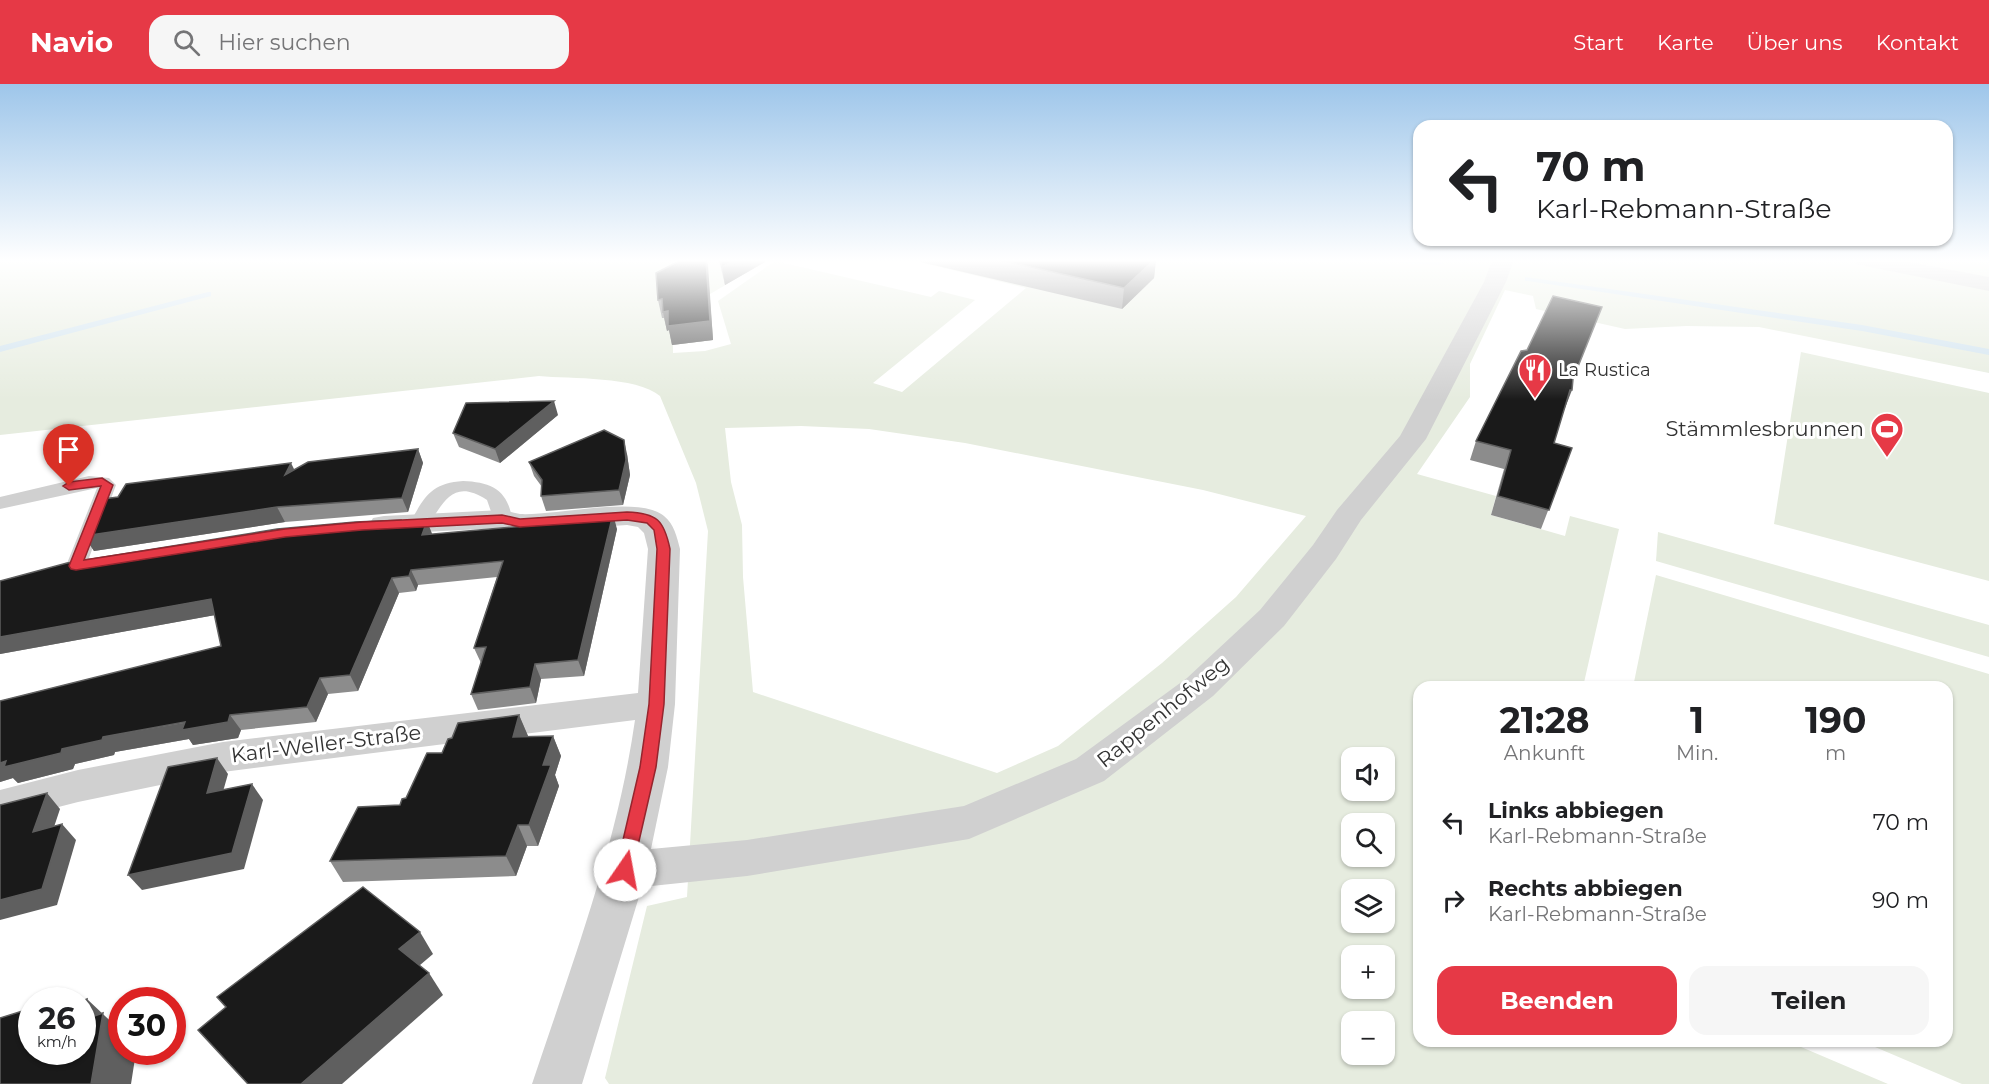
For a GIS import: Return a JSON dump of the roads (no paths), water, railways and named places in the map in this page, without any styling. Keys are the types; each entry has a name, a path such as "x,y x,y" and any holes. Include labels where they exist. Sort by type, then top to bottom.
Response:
{"street":[{"name":"Rappenhofweg","path":"625,870 747,858 969,822 1090,770 1200,687 1272,618 1325,552 1348,516 1412,439 1482,307"},
{"path":"351,527 502,519 520,523 640,516 652,520 660,530 664,549 657,704 648,767 625,870 557,1084"},
{"path":"43,575 76,566 108,561"},
{"name":"Karl-Weller-Straße","path":"0,806 78,786 224,756 657,704"}],"lane":[{"path":"0,503 89,482 102,482 107,485 76,566"}],"waterway":[{"path":"0,349 160,307"},
{"path":"1717,307 1862,328 1989,352"}],"place":[{"name":"La Rustica","path":"1535,399"},
{"name":"Stämmlesbrunnen","path":"1887,458"}]}
